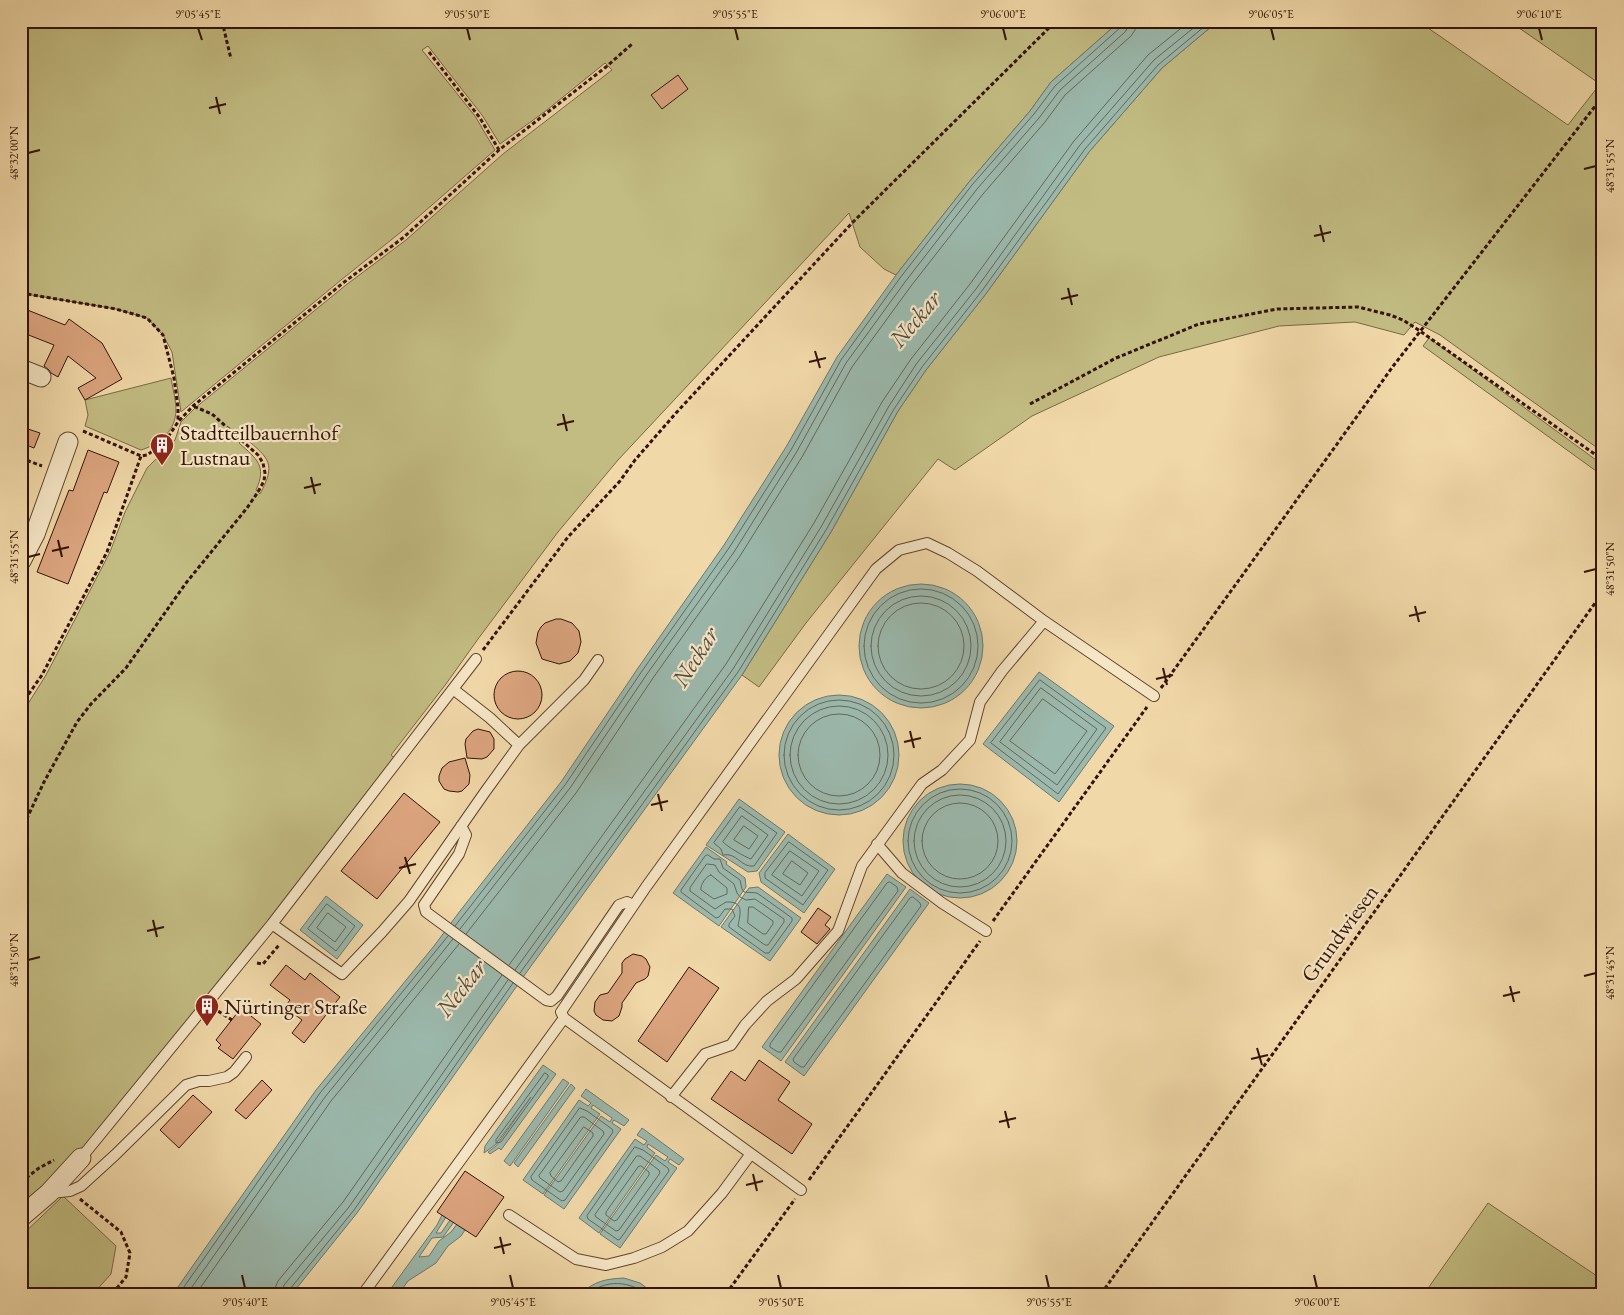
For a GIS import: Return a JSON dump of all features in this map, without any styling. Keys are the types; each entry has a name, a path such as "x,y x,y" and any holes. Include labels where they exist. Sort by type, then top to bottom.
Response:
{"street":[{"path":"21,369 42,377"},
{"path":"21,562 35,534 74,436"},
{"path":"21,1216 49,1193 81,1158"}],"lane":[{"path":"801,1190 750,1155 564,1018 561,1012 634,904 876,569 899,550 927,543 948,553 977,571 1154,696"},
{"path":"671,1097 705,1054 731,1045 767,1001 796,979 838,930 862,866 922,784 942,770 970,740 980,702 1002,671 1044,620"},
{"path":"81,1158 272,924 476,659"},
{"path":"272,924 342,974 409,901 460,826 519,745 584,680 598,660"},
{"path":"453,689 490,718 519,745"},
{"path":"460,826 466,835 459,854 424,905 426,912 546,1000 552,1001 557,996 619,905 627,902 634,904"},
{"path":"877,844 902,873 942,903 986,931"},
{"path":"363,1294 564,1018"},
{"path":"49,1193 70,1192 81,1186 186,1085 199,1081 227,1078 246,1057"},
{"path":"509,1215 576,1259 606,1265 625,1261 662,1247 688,1231 722,1193 750,1155"}],"path":[{"path":"222,21 231,59"},
{"path":"476,659 568,537 620,481 635,460 683,406 853,222 1056,21"},
{"path":"74,436 141,456 152,452 164,443 178,422 193,406 343,283 404,237 499,150 606,67 632,44"},
{"path":"429,52 480,118 499,150"},
{"path":"726,1294 1388,372 1603,96"},
{"path":"21,294 116,309 147,318 163,336 174,378 178,422"},
{"path":"1030,404 1116,358 1199,324 1277,309 1358,306 1390,315 1420,331 1603,460"},
{"path":"21,831 57,756 77,722 91,704 126,668 186,583 246,508 264,481 264,463 258,455 212,414 193,406"},
{"path":"21,705 42,675 108,552 141,456"},
{"name":"Grundwiesen","path":"1101,1294 1603,592"},
{"path":"246,956 256,963 263,964 287,935"},
{"path":"70,1192 121,1232 130,1253 126,1278 112,1294"}],"shaded area":[{"path":"21,21 1120,21 1051,82 1030,111 969,182 896,275 884,269 860,247 849,213 618,460 558,532 391,755 397,760 81,1158 21,1217 21,715 46,675 110,552 125,512 147,468 175,440 181,422 195,408 346,285 406,240 503,154 612,70 605,63 547,110 500,144 482,115 428,46 422,50 475,116 495,150 401,232 181,412 172,352 163,335 147,318 116,309 26,294 21,305","holes":["245,438 260,451 268,463 268,476 260,494 256,490 261,475 258,464 251,454 239,443"]},
{"path":"1218,21 1418,21 1568,125 1600,84 1509,21 1603,21 1603,452 1440,335 1415,322 1404,335 1355,322 1279,326 1159,357 1032,416 955,470 938,459 806,623 759,687 742,675 831,532 898,411 926,370 985,295 1089,152 1162,68"},
{"path":"1429,338 1603,465 1603,476 1423,346"},
{"path":"171,378 176,403 175,418 167,434 152,446 141,450 85,426 88,415 85,400"},
{"path":"63,1196 116,1246 111,1274 93,1294 21,1294 21,1236"},
{"path":"1488,1203 1603,1280 1603,1294 1424,1294"}],"water":[{"name":"Neckar","path":"1120,21 1218,21 1162,68 1089,152 985,295 926,370 898,411 831,532 742,675 526,973 357,1213 292,1294 173,1294 316,1090 434,946 561,782 724,545 786,447 837,357 896,275 969,182 1030,111 1051,82"},
{"path":"921,584 945,589 965,602 978,622 983,646 978,670 965,690 945,703 921,708 897,703 877,690 864,670 859,646 864,622 877,602 897,589"},
{"path":"1039,672 1114,726 1059,802 983,744"},
{"path":"839,695 862,699 882,712 895,732 899,755 895,778 882,798 862,811 839,815 816,811 796,798 783,778 779,755 783,732 796,712 816,699"},
{"path":"960,784 982,788 1000,801 1013,819 1017,841 1013,863 1000,881 982,894 960,898 938,894 920,881 907,863 903,841 907,819 920,801 938,788"},
{"path":"739,799 785,832 757,871 748,872 706,845"},
{"path":"788,834 835,869 804,913 761,882 759,873"},
{"path":"706,847 745,878 746,887 719,926 673,893"},
{"path":"887,874 906,887 781,1061 762,1047"},
{"path":"758,887 801,918 770,961 721,927 749,888"},
{"path":"910,889 929,903 804,1076 785,1062"},
{"path":"326,896 363,925 337,959 300,930"},
{"path":"543,1065 556,1074 501,1150 499,1148 490,1154 488,1152 496,1146 531,1097 495,1145 484,1153 485,1146"},
{"path":"563,1079 569,1083 510,1166 504,1161"},
{"path":"571,1084 575,1088 518,1167 514,1163"},
{"path":"586,1089 629,1120 624,1126 614,1120 612,1123 621,1129 564,1209 544,1195 601,1116 610,1122 612,1118 593,1105 591,1108 600,1114 543,1194 523,1180 579,1100 588,1106 591,1103 581,1096"},
{"path":"642,1128 684,1159 679,1165 670,1159 668,1162 677,1168 620,1248 600,1234 656,1155 665,1161 668,1157 648,1144 647,1147 655,1153 599,1233 579,1218 635,1139 644,1145 647,1141 637,1135"},
{"path":"442,1215 446,1217 436,1233 441,1233 450,1220 454,1222 443,1237 432,1238 419,1257 429,1256 439,1241 451,1232 457,1224 465,1230 461,1236 448,1246 436,1263 408,1281 400,1292 392,1287 437,1225"},
{"path":"624,1278 640,1283 655,1294 580,1294 600,1282"}],"building":[{"path":"678,75 688,89 662,109 651,95"},
{"path":"25,309 65,325 69,319 102,343 122,379 85,400 78,388 96,378 68,356 58,377 51,373 44,366 54,345 21,332 21,319"},
{"path":"25,428 40,433 34,448 21,443 21,437"},
{"path":"88,450 119,462 107,493 104,492 68,584 37,572 69,490 73,491"},
{"path":"556,619 572,623 579,631 581,642 578,653 570,661 559,664 542,659 536,643 541,627 545,623"},
{"path":"518,671 527,673 535,678 540,686 542,695 540,704 535,712 527,717 518,719 509,717 501,712 496,704 494,695 496,686 501,678 509,673"},
{"path":"478,729 490,732 494,739 494,749 487,757 482,759 467,758 466,739 473,731"},
{"path":"465,758 470,775 469,784 462,791 458,792 444,789 439,781 442,768 449,762"},
{"path":"404,793 440,822 377,899 341,871"},
{"path":"818,908 831,917 825,925 830,929 817,944 801,932"},
{"path":"633,954 646,959 650,967 648,976 636,983 622,1003 619,1016 612,1021 603,1020 594,1011 595,1002 600,995 608,993 622,973 622,963"},
{"path":"286,965 305,980 310,973 340,997 304,1043 292,1033 302,1020 285,1007 290,1000 270,985"},
{"path":"689,967 719,988 667,1062 638,1041"},
{"path":"241,1008 261,1024 233,1059 218,1048 221,1045 216,1040"},
{"path":"759,1060 790,1082 778,1100 812,1124 792,1154 711,1099 731,1071 745,1081"},
{"path":"262,1080 272,1090 246,1119 235,1110"},
{"path":"193,1095 212,1112 179,1148 160,1130"},
{"path":"465,1171 504,1197 476,1237 437,1212"}],"place":[{"name":"Stadtteilbauernhof Lustnau","path":"162,466"},
{"name":"Nürtinger Straße","path":"207,1027"}]}
